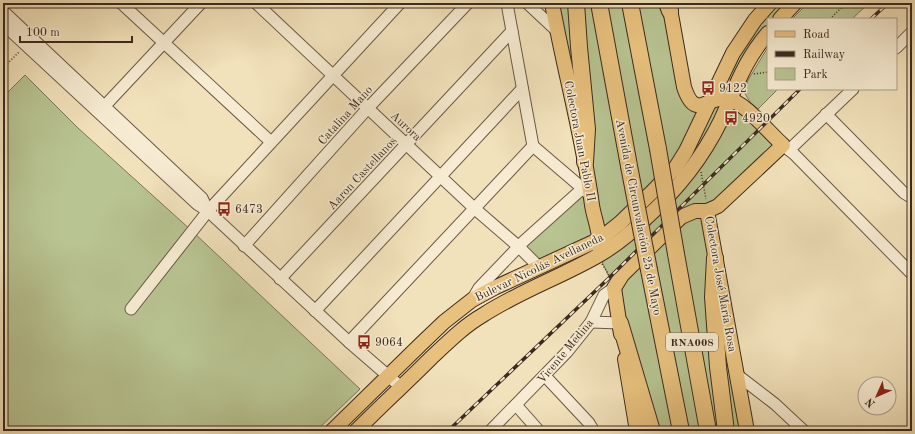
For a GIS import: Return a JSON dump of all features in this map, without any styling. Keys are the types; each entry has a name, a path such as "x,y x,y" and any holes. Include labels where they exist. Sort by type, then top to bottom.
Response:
{"highway":[{"path":"576,3 586,129 585,162"},
{"name":"Avenida de Circunvalación 25 de Mayo","path":"600,3 629,166 681,431"},
{"name":"RNA008","path":"630,3 658,149 708,431"},
{"path":"715,258 713,297 718,367 726,431"},
{"path":"620,323 652,431"}],"main road":[{"name":"Colectora Juan Pablo II","path":"552,3 585,162 587,192 600,239 599,255"},
{"name":"Bulevar Nicolás Avellaneda","path":"332,431 444,322 472,300 494,288 600,239 620,223 652,192 676,167 686,150 733,53 755,20 770,3"},
{"path":"781,18 795,3"},
{"path":"668,6 686,96 691,102 696,105 703,106 722,98 730,99 744,108 786,147"},
{"name":"Bulevar Nicolás Avellaneda","path":"356,431 456,335 481,316 506,301 599,255 620,241 647,218 686,176 708,145 743,68 767,34"},
{"name":"Colectora José María Rosa","path":"746,431 707,211 718,206 786,147"},
{"name":"Vicente Medina","path":"612,282 680,217 695,211 707,211"},
{"path":"612,282 637,431"}],"street":[{"path":"121,3 271,142"},
{"path":"101,110 201,3"},
{"name":"Aurora","path":"256,3 539,267"},
{"name":"Catalina Mano","path":"244,246 368,108 468,3"},
{"path":"472,300 479,288 519,247 587,192 533,146 508,9 509,3"},
{"path":"527,3 557,31"},
{"path":"131,309 208,211 398,4"},
{"path":"3,11 101,110"},
{"path":"3,24 25,46 202,198 208,211 244,246 349,342 401,387"},
{"name":"Aaron Castellanos","path":"280,279 512,31"},
{"path":"897,47 912,33"},
{"path":"315,311 522,90"},
{"path":"852,90 826,114 786,147 912,274"},
{"path":"826,114 904,193 911,196"},
{"path":"349,342 533,146"},
{"name":"Vicente Medina","path":"490,431 567,352 591,322 612,282"},
{"path":"591,322 620,323"},
{"path":"736,374 775,404 804,431"},
{"path":"545,376 589,423 592,428 591,431"},
{"path":"516,405 539,431"}],"path":[{"path":"831,18 846,3"},
{"path":"3,68 25,46"},
{"path":"752,74 767,72"},
{"path":"696,161 701,171 706,193 707,211"},
{"path":"599,255 612,282"}],"green space":[{"path":"552,3 669,3 691,101 722,98 778,140 707,211 747,431 637,431 614,288 599,255"},
{"path":"776,3 789,3 775,18 767,18 767,28 733,79 729,79 727,76 729,68"},
{"path":"808,3 869,3 853,18 793,18"},
{"path":"767,49 767,90 777,90 758,109 750,102 744,92 748,80"},
{"path":"25,75 78,128 192,231 360,389 316,431 3,431 3,97"},
{"path":"583,196 586,201 592,238 543,260 535,257 524,246 578,198"}],"railway":[{"path":"872,18 888,3"},
{"path":"448,431 610,277 799,90"}],"place":[{"name":"9122","path":"708,88"},
{"name":"4920","path":"731,118"},
{"name":"6473","path":"224,209"},
{"name":"9064","path":"364,342"}]}
